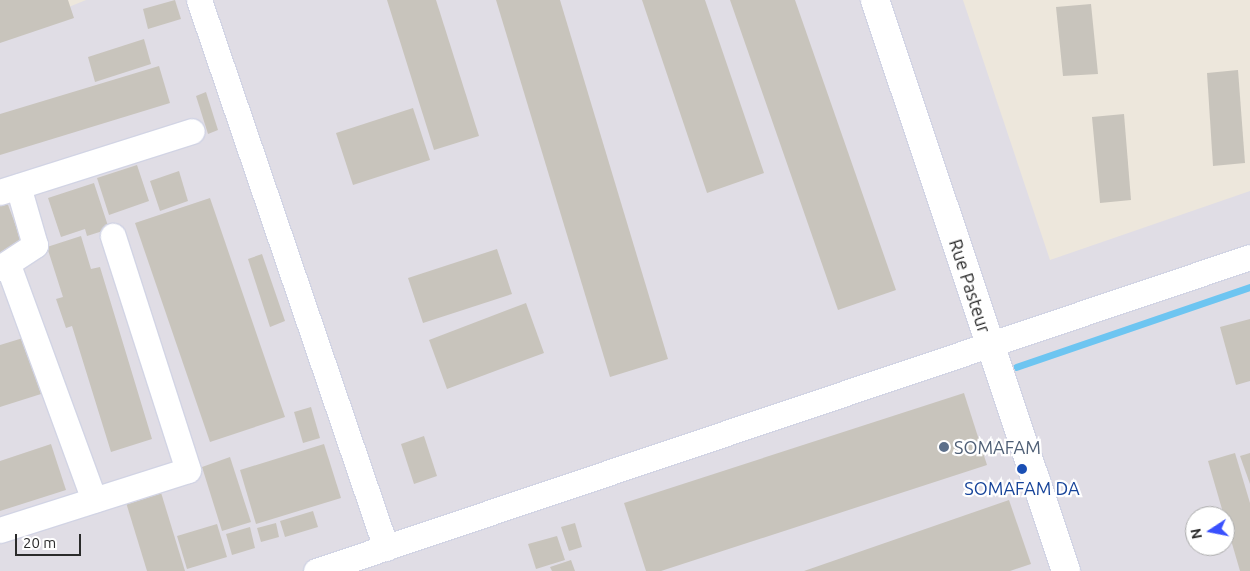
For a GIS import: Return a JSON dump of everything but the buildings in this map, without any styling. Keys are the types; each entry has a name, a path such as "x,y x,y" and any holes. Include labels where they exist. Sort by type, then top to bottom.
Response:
{"main road":[{"name":"Rue Pasteur","path":"875,0 1066,571"}],"street":[{"path":"199,0 386,548"},
{"path":"94,500 4,266 35,245 9,189 192,131"},
{"path":"0,530 188,470 113,236"},
{"path":"316,571 1250,257"}],"shaded area":[{"path":"86,0 963,0 1050,260 1250,191 1250,571 0,571 0,35"}],"waterway":[{"path":"1016,367 1250,287"}],"place":[{"name":"SOMAFAM","path":"944,447"},
{"name":"SOMAFAM DA","path":"1022,469"}]}
